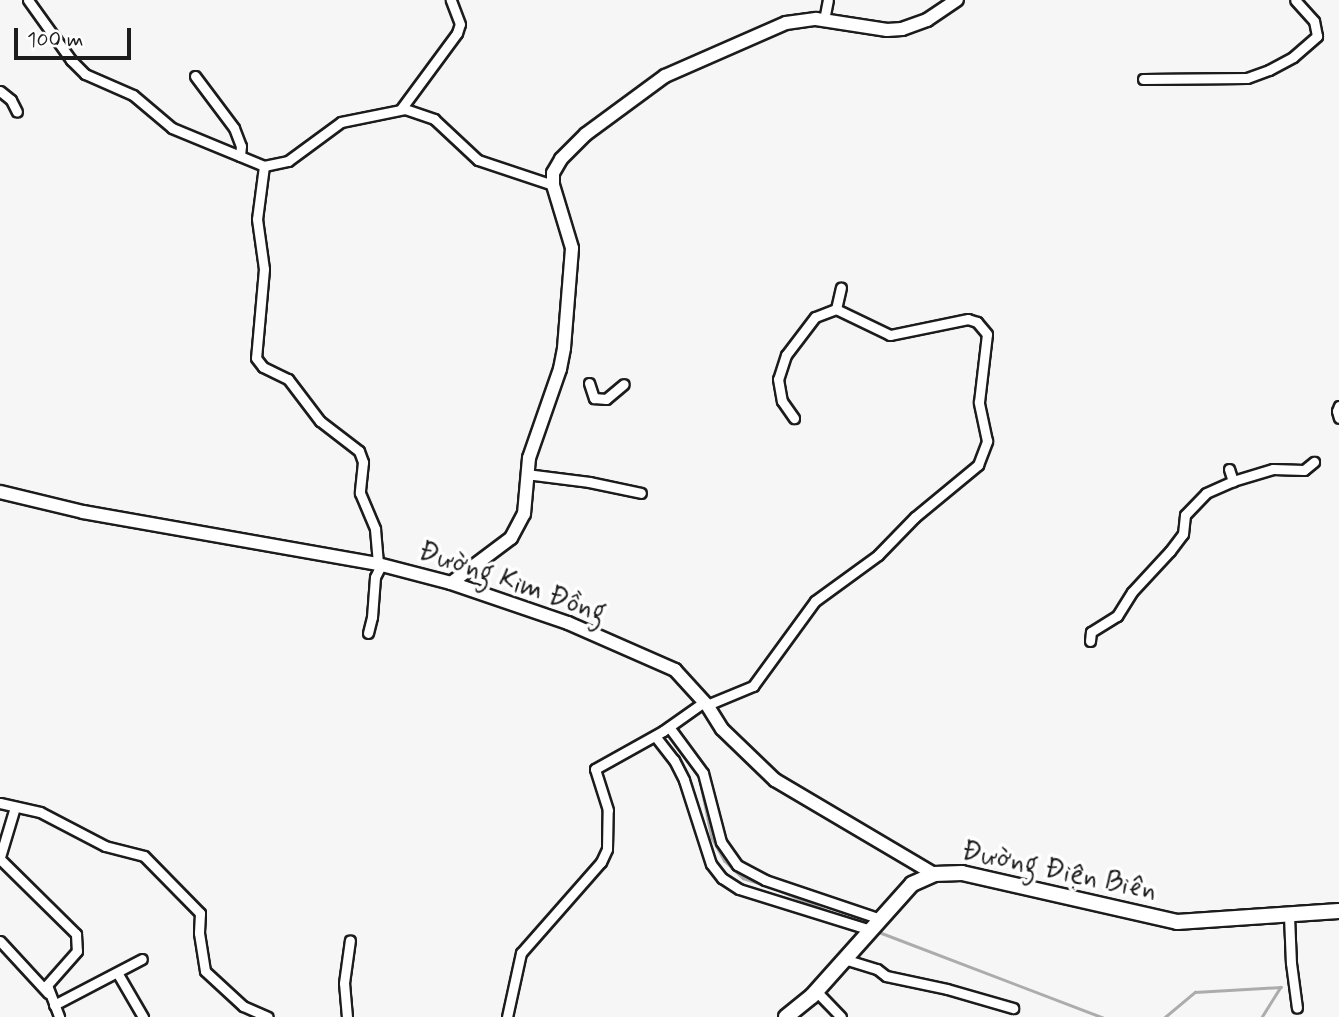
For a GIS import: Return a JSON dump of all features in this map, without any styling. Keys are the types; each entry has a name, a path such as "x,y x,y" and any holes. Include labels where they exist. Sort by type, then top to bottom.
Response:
{"main road":[{"name":"Đường Điện Biên","path":"786,1017 816,991 912,884 934,874 962,873 1177,922 1339,911"}],"street":[{"path":"28,0 71,60 85,74 133,95 172,128 264,166 288,161 341,122 401,109 420,112 434,119 465,150 485,164 553,185"},
{"path":"401,109 457,33 460,24 451,0"},
{"path":"824,20 828,0"},
{"path":"452,583 516,532 524,514 526,474 560,369 564,348 572,247 553,185 554,168 561,159 586,134 665,76 786,23 808,19 887,30 902,29 927,20 957,0"},
{"path":"1143,79 1247,78 1269,70 1293,57 1317,36 1314,21 1295,0"},
{"path":"195,76 234,128 241,146 240,156"},
{"path":"0,91 11,100 17,113"},
{"path":"264,166 257,219 264,269 256,358 263,367 288,379 320,421 359,451 363,462 360,493 375,529 380,564 375,577 368,633"},
{"path":"836,309 841,288"},
{"path":"507,1017 521,953 595,869 607,849 608,810 594,769 706,704 753,686 809,607 878,555 915,517 978,465 985,453 986,435 979,396 988,339 981,325 968,319 890,335 836,309 815,317 786,355 778,379 782,401 794,418"},
{"path":"589,383 593,398 607,399 624,384"},
{"path":"1339,406 1339,418"},
{"path":"1090,641 1091,632 1117,616 1132,592 1183,534 1185,516 1206,494 1233,481 1273,469 1304,470 1314,462"},
{"path":"1228,468 1233,481"},
{"path":"526,474 589,482 641,493"},
{"name":"Đường Kim Đồng","path":"0,493 83,512 380,564 452,583 568,623 675,670 706,704 722,729 775,780 934,874"},
{"path":"669,727 703,773 721,842 737,865 765,880 876,925"},
{"path":"655,736 681,773 708,854 722,878 739,889 876,925"},
{"path":"0,803 40,812 105,846 144,856 200,913 199,933 205,971 243,1006 268,1017"},
{"path":"15,807 0,858 76,934 78,951 50,982 48,993"},
{"path":"1289,916 1290,963 1297,1008"},
{"path":"0,940 48,993 59,1017"},
{"path":"347,1017 344,983 350,940"},
{"path":"54,1005 118,974 142,959"},
{"path":"845,959 877,969 886,976 947,989 1013,1008"},
{"path":"118,974 143,1017"},
{"path":"816,991 841,1017"}],"waterway":[{"path":"700,780 712,838 725,861 743,878 842,917"},
{"path":"879,932 1102,1017"},
{"path":"1165,1017 1195,992 1281,987 1262,1017"}]}
